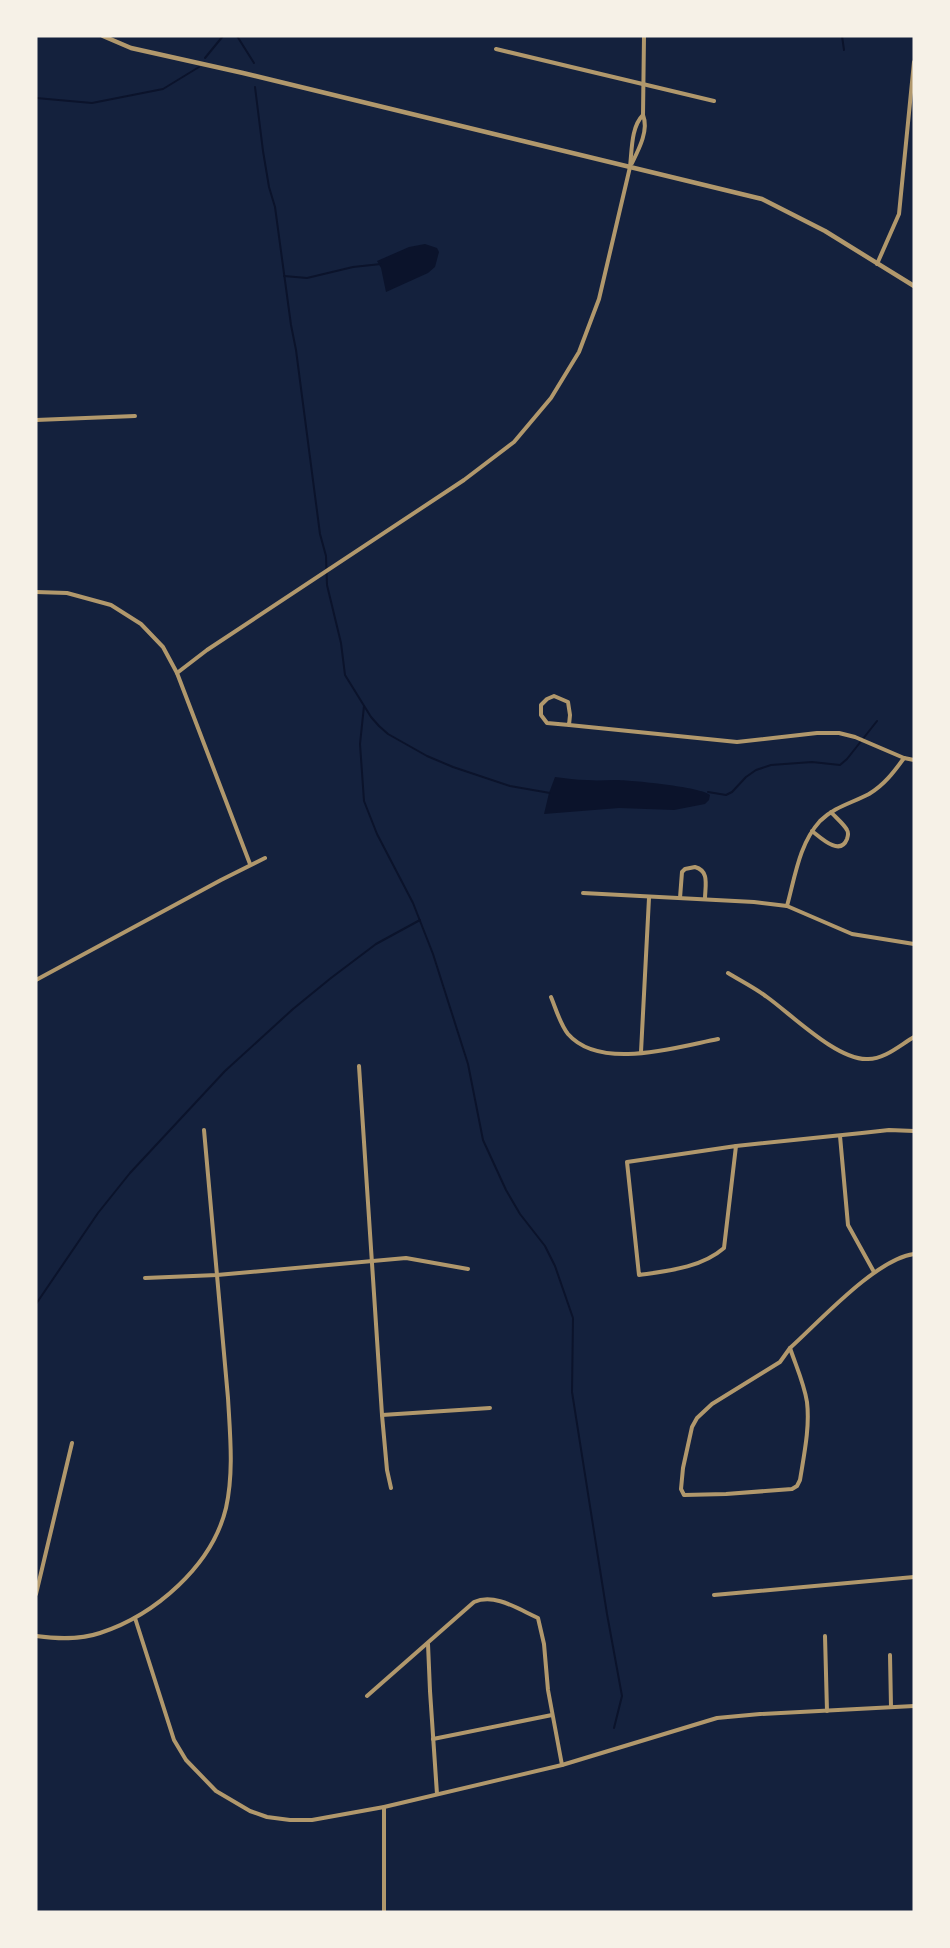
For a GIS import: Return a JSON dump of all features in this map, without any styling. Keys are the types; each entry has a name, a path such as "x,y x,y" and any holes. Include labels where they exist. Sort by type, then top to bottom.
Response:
{"street":[{"path":"103,36 131,48 710,186 773,204 825,231 914,286"},
{"path":"630,167 640,148 646,123 644,115 644,36"},
{"path":"496,49 714,101"},
{"path":"877,264 899,214 914,62"},
{"path":"177,673 207,650 465,480 514,441 551,398 579,352 599,299 630,167 632,145 638,121 644,115"},
{"path":"36,420 135,416"},
{"path":"36,592 67,593 111,605 141,624 163,647 177,673 250,864"},
{"path":"569,725 568,702 554,696 541,705 541,715 547,723 737,742 818,733 839,733 855,736 903,758 914,760"},
{"path":"787,906 801,851 812,831 831,812 870,793 893,774 903,758"},
{"path":"812,831 833,846 839,847 845,844 849,836 847,829 831,812"},
{"path":"36,980 265,858"},
{"path":"680,897 682,872 695,867 703,871 706,876 705,899"},
{"path":"583,893 649,898 680,897 787,906 852,934 914,944"},
{"path":"641,1052 649,898"},
{"path":"728,974 768,997 849,1056 859,1059 876,1058 914,1037"},
{"path":"551,997 567,1033 583,1047 602,1053 661,1051 718,1039"},
{"path":"359,1066 382,1415 391,1488"},
{"path":"36,1636 57,1639 84,1636 99,1633 135,1618 172,1591 198,1564 216,1534 226,1508 230,1439 204,1130"},
{"path":"736,1146 724,1248 716,1255 679,1269 639,1275 627,1162 736,1146 889,1130 914,1131"},
{"path":"840,1136 848,1225 874,1272"},
{"path":"790,1348 807,1404 806,1438 798,1486 792,1490 684,1495 681,1489 683,1468 692,1427 697,1418 712,1404 780,1362 790,1348 874,1272 902,1256 914,1254"},
{"path":"145,1278 217,1275 406,1258 468,1269"},
{"path":"382,1415 490,1408"},
{"path":"36,1594 72,1443"},
{"path":"714,1595 914,1577"},
{"path":"367,1696 474,1602 483,1598 492,1598 538,1618 544,1644 552,1715 562,1765"},
{"path":"135,1618 174,1740 186,1760 216,1791 250,1811 290,1821 312,1820 384,1807 562,1765 717,1718 914,1706"},
{"path":"825,1636 827,1711"},
{"path":"428,1644 437,1794"},
{"path":"890,1655 891,1707"},
{"path":"433,1739 552,1715"},
{"path":"384,1807 384,1912"}],"water":[{"path":"425,244 437,248 439,252 435,267 428,273 386,292 381,268 377,261 409,247"},
{"path":"555,777 650,783 694,789 710,795 705,804 674,810 619,808 544,814"}],"waterway":[{"path":"205,58 223,36"},
{"path":"237,36 254,63"},
{"path":"842,36 844,50"},
{"path":"36,98 92,103 163,89 199,67"},
{"path":"255,87 263,151 275,207 296,350 320,534 326,556 327,585 341,643 345,675 371,717 388,734 427,756 453,767 510,786 550,793"},
{"path":"284,276 307,278 353,267 381,264"},
{"path":"364,706 360,744 364,801 377,834 413,903 433,954 468,1064 483,1140 520,1214 545,1246 555,1266 573,1318 572,1392 622,1696 614,1728"},
{"path":"708,792 726,795 756,770 771,765 812,762 840,765 877,721"},
{"path":"36,1304 98,1213 130,1173 225,1071 331,978 376,944 420,920"}]}
